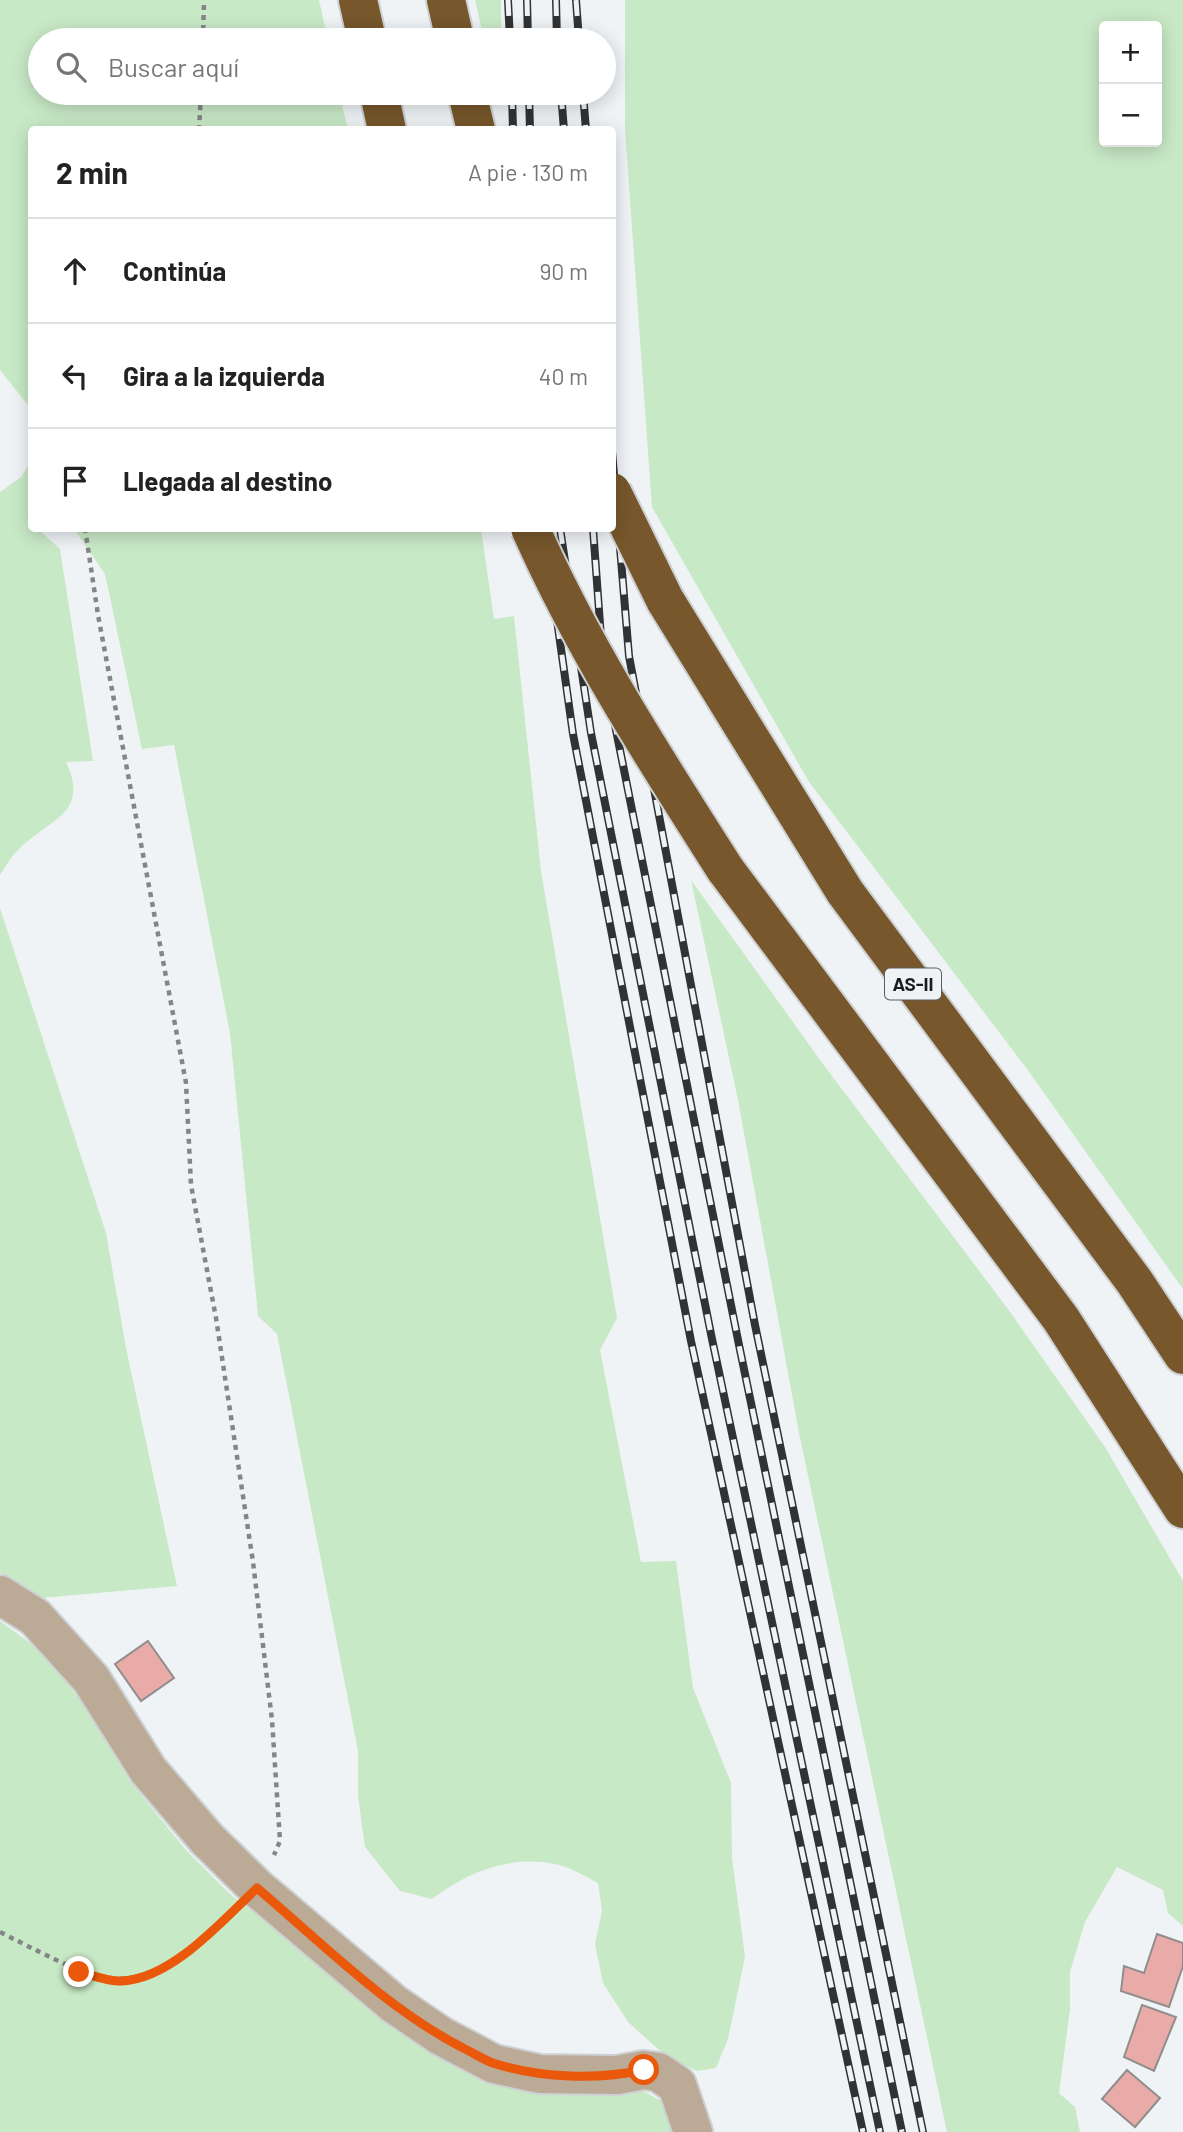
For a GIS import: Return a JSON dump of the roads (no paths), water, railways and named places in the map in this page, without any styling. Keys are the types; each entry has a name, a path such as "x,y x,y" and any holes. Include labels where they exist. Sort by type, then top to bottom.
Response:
{"highway":[{"path":"358,0 365,28"},
{"path":"446,0 452,28"},
{"path":"382,105 386,126"},
{"path":"470,105 475,126"},
{"name":"AS-II","path":"616,500 665,600 845,892 1134,1281 1183,1355"},
{"path":"532,532 547,566 640,734 725,869 1061,1320 1183,1509"}],"street":[{"path":"0,1595 35,1617 91,1679 148,1770 207,1839 257,1888 394,2004 441,2036 494,2064 540,2074 617,2076 644,2070 658,2072 677,2085 692,2132"}],"railway":[{"path":"508,0 509,28"},
{"path":"527,0 528,28"},
{"path":"556,0 557,28"},
{"path":"576,0 578,28"},
{"path":"512,105 513,126"},
{"path":"529,105 530,126"},
{"path":"562,105 564,126"},
{"path":"584,105 586,126"},
{"path":"616,499 629,656 755,1325 923,2132"},
{"path":"545,532 573,734 691,1341 863,2132"},
{"path":"561,532 591,733 712,1339 880,2132"},
{"path":"593,532 603,665 739,1345 902,2132"}]}
